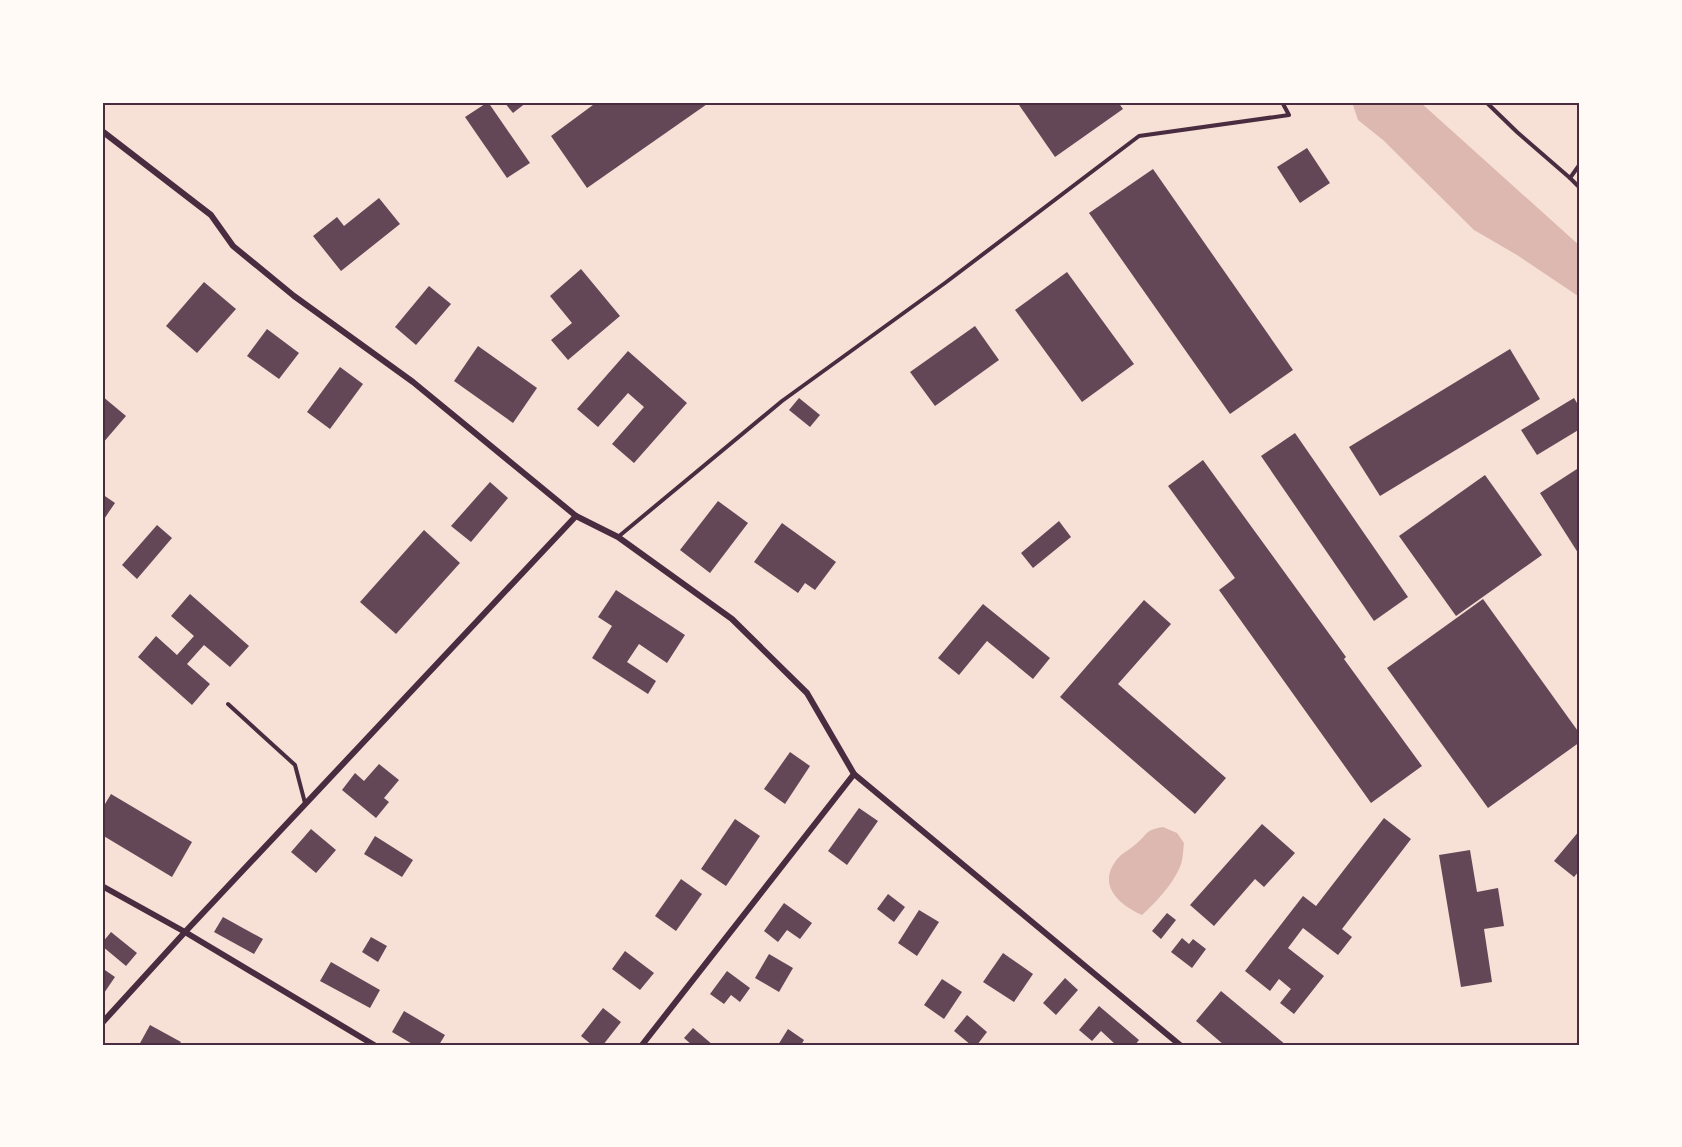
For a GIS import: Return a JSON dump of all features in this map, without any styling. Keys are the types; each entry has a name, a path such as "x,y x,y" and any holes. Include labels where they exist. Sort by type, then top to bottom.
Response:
{"street":[{"path":"102,130 211,215 233,246 294,296 413,382 576,516 618,537 732,619 807,693 854,774 1180,1045"},
{"path":"102,1023 184,932 576,516"},
{"path":"642,1045 854,774"},
{"path":"102,886 374,1045"}],"lane":[{"path":"618,537 782,401 945,283 1139,136 1289,115 1282,102"},
{"path":"1486,102 1580,188"},
{"path":"1570,178 1580,164"},
{"path":"228,704 295,765 306,804"}],"shaded area":[{"path":"1352,102 1420,102 1580,246 1580,299 1517,255 1474,230 1383,140 1358,120"},
{"path":"1163,827 1177,833 1184,843 1182,861 1177,874 1159,898 1142,915 1117,898 1109,882 1110,874 1113,865 1121,855 1150,831"}],"building":[{"path":"488,102 530,163 507,178 465,117"},
{"path":"504,102 527,102 513,113"},
{"path":"597,102 710,102 587,188 551,136"},
{"path":"1017,102 1118,102 1123,109 1055,157"},
{"path":"1307,148 1330,183 1300,203 1277,167"},
{"path":"1153,169 1293,370 1230,414 1089,213"},
{"path":"379,198 400,224 341,271 313,236 337,217 344,226"},
{"path":"581,269 620,316 568,360 551,340 572,323 550,296"},
{"path":"1067,272 1134,364 1082,402 1015,310"},
{"path":"204,282 236,309 197,353 166,326"},
{"path":"429,286 451,304 416,345 395,327"},
{"path":"975,326 999,360 935,406 910,372"},
{"path":"267,329 299,353 279,379 247,356"},
{"path":"478,346 537,388 513,423 454,381"},
{"path":"1510,349 1540,399 1380,496 1349,447"},
{"path":"628,351 687,403 634,463 612,444 644,407 628,393 598,427 577,409"},
{"path":"340,367 363,384 330,429 307,412"},
{"path":"102,396 126,416 102,444"},
{"path":"799,398 820,415 810,427 789,410"},
{"path":"1574,398 1580,408 1580,429 1537,455 1521,430"},
{"path":"1295,433 1408,597 1374,621 1261,456"},
{"path":"1203,460 1422,766 1371,803 1219,590 1235,578 1168,486"},
{"path":"1580,467 1580,556 1540,493"},
{"path":"1485,475 1542,555 1456,616 1399,536"},
{"path":"490,482 508,498 471,542 451,526"},
{"path":"102,494 115,503 102,522"},
{"path":"718,501 748,523 710,573 680,550"},
{"path":"1059,521 1071,537 1033,568 1021,553"},
{"path":"782,523 836,562 815,590 805,583 798,593 754,562"},
{"path":"157,525 172,538 137,579 122,565"},
{"path":"424,530 460,563 396,634 360,602"},
{"path":"616,590 685,635 667,663 639,644 627,662 656,681 648,694 592,658 612,626 598,617"},
{"path":"190,594 249,646 230,667 204,645 187,664 210,684 192,705 138,657 156,636 177,655 194,636 171,616"},
{"path":"1483,599 1580,734 1580,742 1488,808 1387,668"},
{"path":"1144,600 1171,624 1118,684 1226,778 1195,814 1060,697"},
{"path":"983,604 1050,658 1033,679 987,641 959,675 938,658"},
{"path":"790,752 810,766 785,804 764,789"},
{"path":"379,764 399,780 384,798 389,802 376,818 342,790 355,773 364,781"},
{"path":"111,794 192,842 172,877 102,835 102,809"},
{"path":"859,808 878,821 847,865 828,851"},
{"path":"1384,818 1411,839 1342,929 1352,937 1338,955 1303,928 1288,948 1324,976 1294,1014 1280,1003 1291,989 1279,979 1270,991 1245,971 1303,896 1316,906"},
{"path":"735,819 760,836 726,886 701,869"},
{"path":"1262,824 1295,853 1264,887 1255,879 1214,926 1190,905"},
{"path":"311,829 336,850 316,873 291,852"},
{"path":"1580,830 1580,870 1574,877 1554,861"},
{"path":"375,836 413,860 402,877 364,854"},
{"path":"1470,850 1477,892 1498,888 1504,926 1484,929 1492,982 1461,987 1439,855"},
{"path":"681,879 702,894 676,931 655,916"},
{"path":"888,894 905,907 894,922 877,909"},
{"path":"784,903 812,923 800,939 787,930 778,942 764,931"},
{"path":"919,910 939,922 917,956 898,943"},
{"path":"1167,913 1176,920 1161,939 1152,931"},
{"path":"223,917 263,939 254,954 214,932"},
{"path":"111,932 137,953 126,966 102,946"},
{"path":"371,937 387,946 378,962 362,952"},
{"path":"1182,938 1189,944 1193,939 1206,949 1192,968 1171,952"},
{"path":"625,951 654,973 640,990 612,969"},
{"path":"1003,953 1033,974 1014,1002 983,982"},
{"path":"769,954 793,968 779,992 755,978"},
{"path":"331,962 380,990 370,1008 320,981"},
{"path":"102,968 115,977 102,996"},
{"path":"727,971 750,988 740,1002 731,995 724,1004 710,994"},
{"path":"1065,978 1078,990 1056,1015 1043,1003"},
{"path":"942,979 962,992 944,1019 924,1005"},
{"path":"1221,991 1286,1045 1224,1045 1196,1021"},
{"path":"1099,1006 1139,1040 1135,1045 1114,1045 1101,1031 1092,1041 1079,1030"},
{"path":"603,1008 621,1022 603,1045 592,1045 581,1036"},
{"path":"404,1011 445,1035 439,1045 414,1045 392,1032"},
{"path":"967,1015 987,1032 977,1045 971,1045 954,1031"},
{"path":"150,1025 181,1042 179,1045 139,1045"},
{"path":"693,1028 713,1045 692,1045 684,1038"},
{"path":"788,1029 804,1040 801,1045 778,1045"}]}
